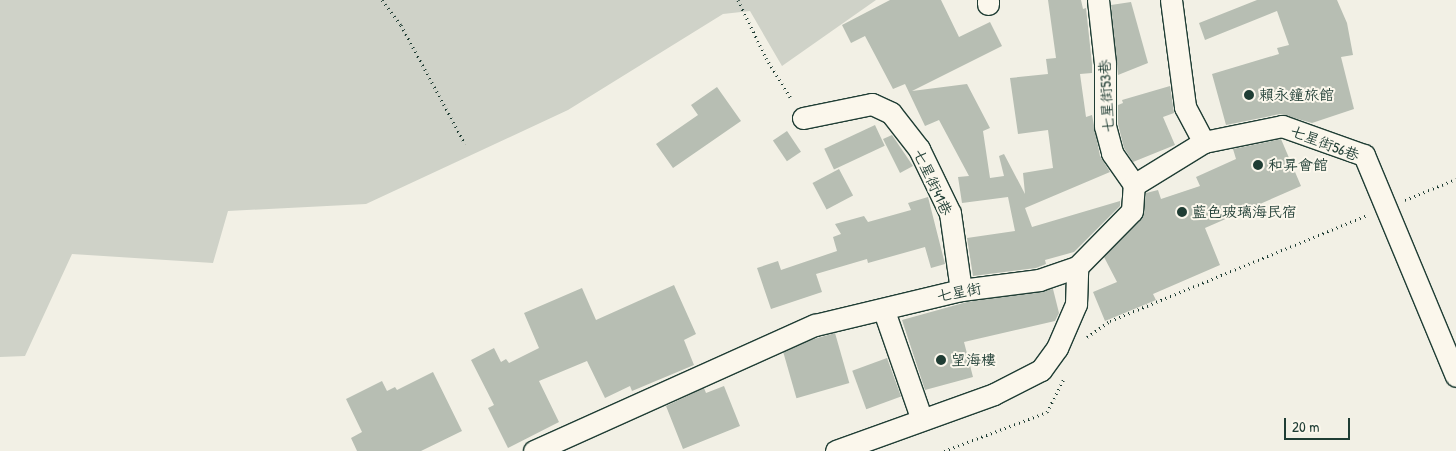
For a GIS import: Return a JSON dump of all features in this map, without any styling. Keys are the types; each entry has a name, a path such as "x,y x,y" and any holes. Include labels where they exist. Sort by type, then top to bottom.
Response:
{"street":[{"name":"七星街53巷","path":"1098,0 1105,63 1105,126 1112,153 1134,185"},
{"path":"1134,185 1204,142 1185,107 1171,0"},
{"name":"七星街41巷","path":"803,118 872,104 891,113 919,149 950,213 961,290"},
{"name":"七星街56巷","path":"1204,142 1282,126 1364,155 1456,376"},
{"name":"七星街","path":"534,451 815,325 884,311 961,290 1039,280 1077,267 1132,211 1134,185"},
{"path":"836,451 994,394 1040,370 1057,348 1076,304 1077,267"},
{"path":"884,311 922,420"}],"path":[{"path":"382,0 401,25 465,144"},
{"path":"738,0 766,58 803,118"},
{"path":"1083,344 1088,336 1110,321 1456,179"},
{"path":"944,451 1048,412 1067,371"}],"shaded area":[{"path":"0,0 876,0 782,66 750,11 723,14 568,110 366,204 228,211 213,263 72,254 25,356 0,357"}],"building":[{"path":"890,0 941,0 959,37 990,22 1002,46 912,91 967,84 990,128 983,131 990,178 1004,176 999,156 1004,154 1025,194 1023,173 1053,168 1048,130 1018,134 1010,78 1048,74 1046,59 1056,58 1048,0 1081,0 1083,9 1086,8 1092,64 1092,73 1080,74 1086,117 1092,115 1100,156 1110,172 1025,208 1032,227 1120,201 1120,206 1074,252 1045,260 1046,264 1036,268 973,276 967,238 1015,231 1008,197 962,203 958,177 969,176 939,120 925,126 905,84 893,89 865,36 851,43 842,25"},
{"path":"1257,0 1337,0 1347,23 1353,55 1341,57 1354,109 1312,123 1280,114 1226,125 1212,74 1279,54 1277,48 1289,45 1277,11 1205,40 1199,23"},
{"path":"1131,2 1148,63 1118,75 1111,5"},
{"path":"1170,86 1174,113 1163,117 1175,145 1133,162 1124,148 1118,124 1118,105 1123,103 1122,100"},
{"path":"717,87 741,121 673,168 656,144 698,115 691,105"},
{"path":"875,125 885,146 834,170 824,149"},
{"path":"787,131 801,152 787,161 773,141"},
{"path":"892,135 913,166 900,173 883,139"},
{"path":"1281,139 1301,186 1205,228 1220,265 1153,294 1156,300 1105,321 1093,292 1117,282 1104,257 1141,219 1146,193 1158,190 1161,199 1200,186 1196,177 1236,159 1233,149"},
{"path":"839,169 853,195 827,210 813,183"},
{"path":"928,197 945,264 931,268 925,247 868,263 867,259 816,274 822,292 771,309 757,268 778,261 781,270 837,251 833,237 841,234 835,224 864,216 868,222 911,210 908,203"},
{"path":"674,285 696,334 684,340 694,365 632,391 630,386 605,398 587,361 539,381 559,422 508,448 488,408 494,405 471,360 494,348 501,362 506,359 509,363 539,348 524,313 582,288 596,320"},
{"name":"望海樓","path":"1053,289 1059,313 1055,321 964,342 973,377 925,390 902,320 967,302"},
{"path":"835,333 849,383 796,398 782,348"},
{"path":"887,358 901,397 866,409 852,371"},
{"path":"433,372 462,431 421,451 357,451 351,438 362,432 346,399 382,381 387,391 395,387 397,390"},
{"path":"724,386 740,426 683,449 666,406 704,388 706,393"}],"place":[{"name":"賴永鐘旅館","path":"1249,95"},
{"name":"和昇會館","path":"1258,165"},
{"name":"藍色玻璃海民宿","path":"1182,212"},
{"name":"望海樓","path":"941,360"}]}
